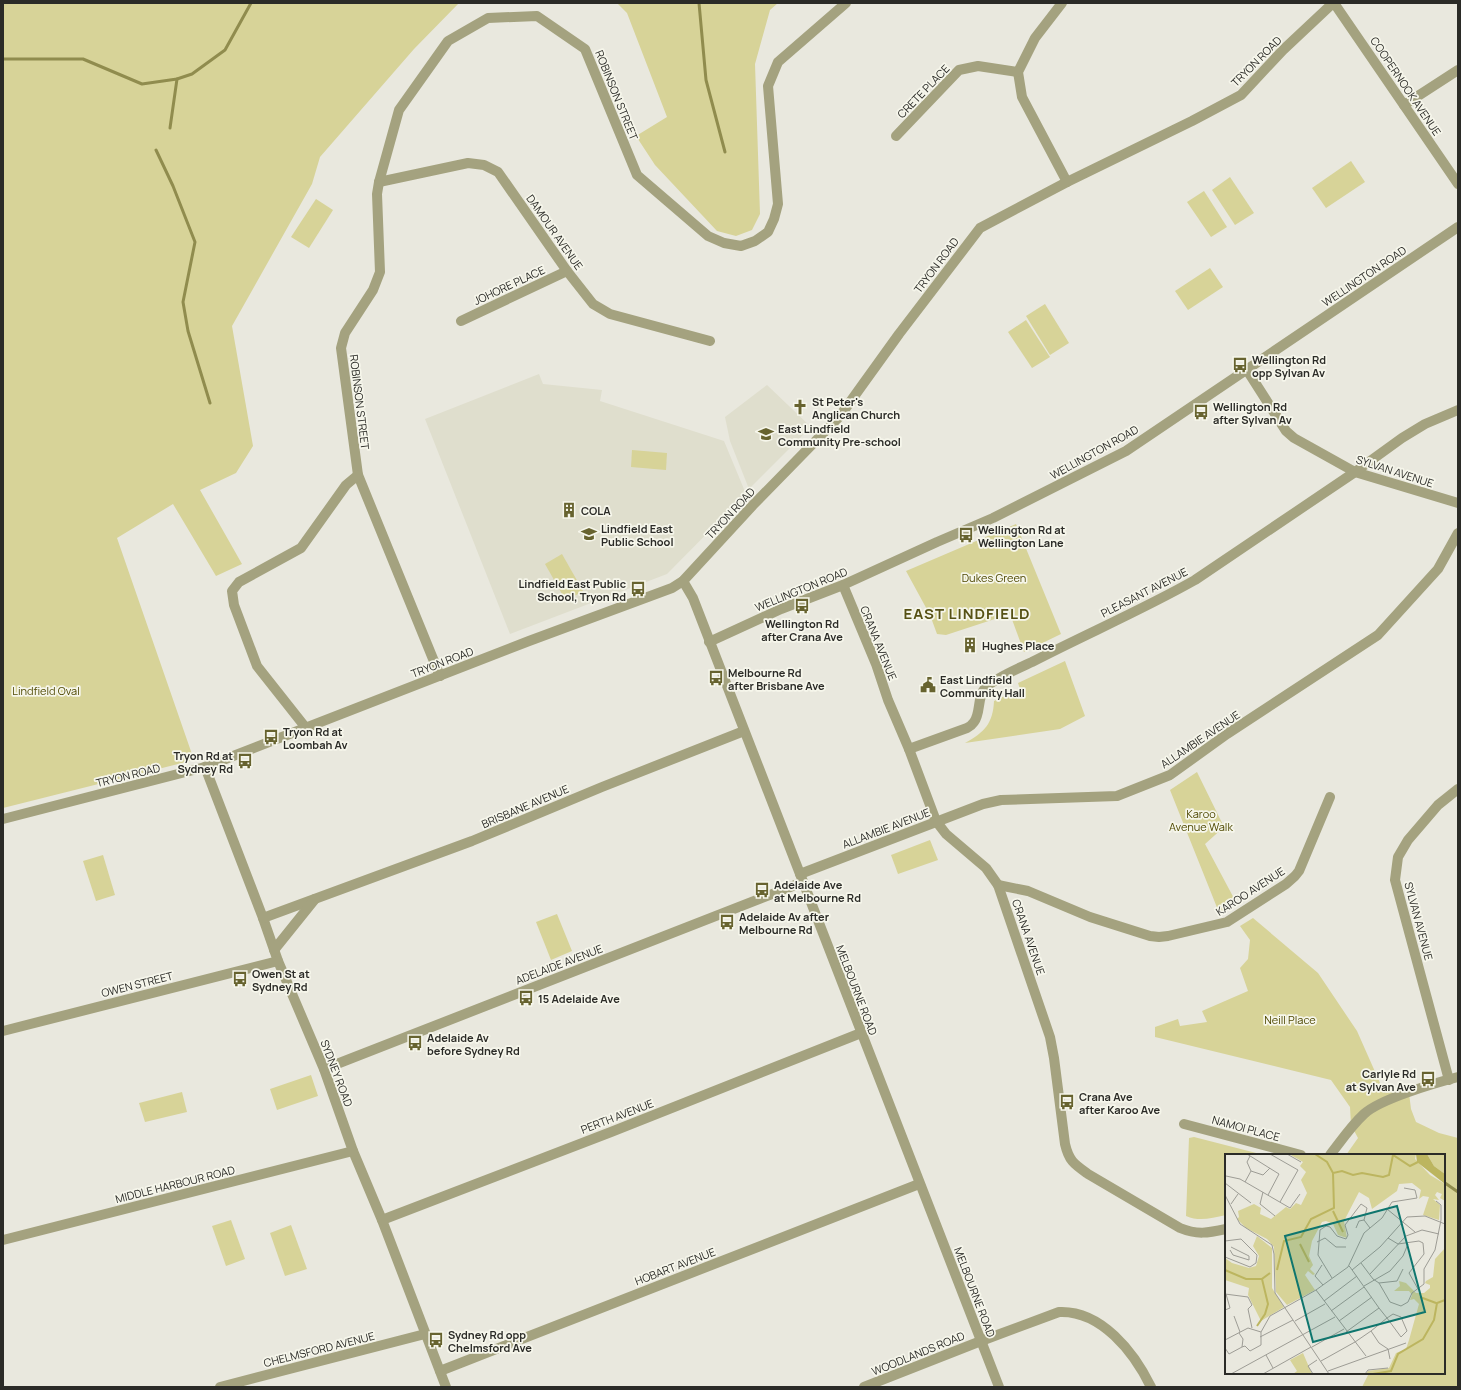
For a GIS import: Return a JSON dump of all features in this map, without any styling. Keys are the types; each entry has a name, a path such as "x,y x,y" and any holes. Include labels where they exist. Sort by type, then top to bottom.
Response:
{"street":[{"name":"ROBINSON STREET","path":"440,676 358,475 341,348 345,333 373,290 380,272 377,194 399,110 448,41 488,18 537,16 585,49 637,175 708,236 724,243 740,246 755,241 768,232 778,204 768,86 778,62 846,3"},
{"path":"1062,3 1035,38 1018,72 1022,97 1067,182"},
{"name":"COOPERNOOK AVENUE","path":"1334,3 1458,184"},
{"name":"TRYON ROAD","path":"3,819 205,767 388,695 672,588 683,581 753,505 840,416 899,334 980,228 1067,182 1192,121 1241,95 1284,50 1334,3"},
{"name":"CRETE PLACE","path":"896,136 959,70 978,66 1018,72"},
{"path":"1404,104 1458,70"},
{"name":"DAMOUR AVENUE","path":"379,182 468,163 484,165 498,172 567,271 593,304 610,314 710,341"},
{"name":"WELLINGTON ROAD","path":"709,642 781,609 843,585 993,518 1126,451 1458,227"},
{"name":"JOHORE PLACE","path":"461,321 567,271"},
{"name":"SYLVAN AVENUE","path":"1247,370 1286,431 1294,438 1355,472 1458,503"},
{"name":"PLEASANT AVENUE","path":"909,749 967,728 974,722 984,689 995,681 1064,645 1169,595 1195,580 1355,472 1408,434 1425,424 1458,410"},
{"path":"306,728 257,666 234,604 232,591 239,582 301,548 346,485 358,475"},
{"name":"ALLAMBIE AVENUE","path":"802,878 936,821 983,804 1001,800 1117,796 1170,775 1227,734 1378,635 1438,568 1458,533"},
{"name":"MELBOURNE ROAD","path":"683,581 693,598 999,1387"},
{"name":"CRANA AVENUE","path":"843,585 909,749 936,821 946,834 986,868 998,885 1050,1037 1068,1156 1077,1166 1088,1174 1180,1228 1191,1232 1206,1233 1225,1229"},
{"name":"BRISBANE AVENUE","path":"263,918 472,841 602,787 744,731"},
{"name":"SYDNEY ROAD","path":"205,767 278,961 324,1069 353,1150 382,1220 446,1387"},
{"name":"SYLVAN AVENUE","path":"1453,1078 1395,880 1398,857 1408,840 1438,805 1458,789"},
{"name":"KAROO AVENUE","path":"998,885 1028,891 1090,917 1150,936 1168,936 1221,925 1244,912 1296,876 1330,797"},
{"name":"ADELAIDE AVENUE","path":"324,1069 802,878"},
{"path":"274,950 314,899"},
{"name":"OWEN STREET","path":"3,1031 278,961"},
{"name":"PERTH AVENUE","path":"382,1220 612,1132 861,1033"},
{"path":"1331,1154 1369,1110 1409,1092 1453,1078"},
{"name":"NAMOI PLACE","path":"1184,1124 1297,1154"},
{"name":"MIDDLE HARBOUR ROAD","path":"3,1240 353,1150"},
{"name":"HOBART AVENUE","path":"440,1371 919,1184"},
{"name":"WOODLANDS ROAD","path":"864,1387 1059,1312 1070,1311 1100,1323 1122,1343 1146,1375 1152,1387"},
{"name":"CHELMSFORD AVENUE","path":"220,1387 425,1334"}],"shaded area":[{"name":"Lindfield East Public School","path":"539,374 543,384 602,390 600,401 724,441 746,494 667,574 510,634 425,419"},
{"name":"East Lindfield Community Pre-school","path":"767,385 811,427 749,489 730,441 725,417"}],"green space":[{"name":"Lindfield Oval","path":"3,3 459,3 414,49 320,157 312,184 232,326 253,446 236,473 200,490 242,564 216,576 173,504 117,538 194,760 3,808"},
{"path":"617,3 778,3 770,10 755,64 760,214 752,230 736,236 717,231 655,165 636,136 667,117 627,13"},
{"path":"1351,161 1365,182 1326,208 1312,188"},
{"path":"1230,177 1254,213 1235,225 1212,190"},
{"path":"1204,191 1227,227 1211,237 1187,202"},
{"path":"316,199 333,210 309,248 291,237"},
{"path":"1210,268 1223,287 1188,310 1175,291"},
{"path":"1045,304 1069,343 1050,355 1026,316"},
{"path":"1026,320 1050,357 1032,368 1008,332"},
{"path":"632,450 667,453 666,470 631,467"},
{"name":"Dukes Green","path":"1016,524 1061,634 1024,652 1010,614 946,635 937,634 930,615 906,571"},
{"path":"562,554 583,591 566,601 545,564"},
{"path":"1065,661 1085,716 1060,729 965,743 978,735 987,726 992,715 994,701 1020,689 1018,683"},
{"name":"Karoo Avenue Walk","path":"1197,772 1224,827 1205,844 1237,904 1220,915 1170,790"},
{"path":"930,840 938,860 898,874 891,855"},
{"path":"103,855 115,895 96,901 83,861"},
{"path":"557,914 572,951 551,960 536,922"},
{"name":"Neill Place","path":"1253,918 1318,973 1357,1031 1384,1092 1409,1093 1411,1109 1416,1122 1439,1133 1458,1138 1458,1387 1362,1387 1368,1374 1445,1374 1445,1154 1347,1154 1358,1138 1351,1125 1350,1107 1331,1080 1155,1037 1155,1027 1178,1019 1180,1026 1207,1022 1202,1011 1248,991 1240,968 1248,959 1250,940 1240,926"},
{"path":"311,1075 318,1096 277,1110 270,1089"},
{"path":"182,1092 187,1112 145,1122 139,1103"},
{"path":"1194,1137 1260,1154 1225,1154 1225,1215 1201,1219 1186,1216 1189,1138"},
{"path":"231,1220 245,1259 226,1266 212,1226"},
{"path":"291,1225 307,1269 285,1276 270,1233"}],"waterway":[{"path":"3,59 83,59 142,84 177,79 192,74 225,50 251,3"},
{"path":"699,3 706,80 725,152"},
{"path":"170,128 177,79"},
{"path":"156,150 173,186 195,242 183,302 188,331 210,403"},
{"path":"1445,1183 1458,1192"}],"place":[{"name":"Wellington Rd opp Sylvan Av","path":"1240,365"},
{"name":"St Peter's Anglican Church","path":"800,407"},
{"name":"Wellington Rd after Sylvan Av","path":"1201,412"},
{"name":"East Lindfield Community Pre-school","path":"766,434"},
{"name":"COLA","path":"569,510"},
{"name":"Lindfield East Public School","path":"589,534"},
{"name":"Wellington Rd at Wellington Lane","path":"966,535"},
{"name":"Lindfield East Public School, Tryon Rd","path":"638,589"},
{"name":"Wellington Rd after Crana Ave","path":"802,606"},
{"name":"Hughes Place","path":"970,645"},
{"name":"Melbourne Rd after Brisbane Ave","path":"716,678"},
{"name":"East Lindfield Community Hall","path":"928,685"},
{"name":"Tryon Rd at Loombah Av","path":"271,737"},
{"name":"Tryon Rd at Sydney Rd","path":"245,761"},
{"name":"Adelaide Ave at Melbourne Rd","path":"762,890"},
{"name":"Adelaide Av after Melbourne Rd","path":"727,922"},
{"name":"Owen St at Sydney Rd","path":"240,979"},
{"name":"15 Adelaide Ave","path":"526,998"},
{"name":"Adelaide Av before Sydney Rd","path":"415,1043"},
{"name":"Carlyle Rd at Sylvan Ave","path":"1428,1079"},
{"name":"Crana Ave after Karoo Ave","path":"1067,1102"},
{"name":"Sydney Rd opp Chelmsford Ave","path":"436,1340"}],"district":[{"name":"EAST LINDFIELD","path":"967,613"}]}
